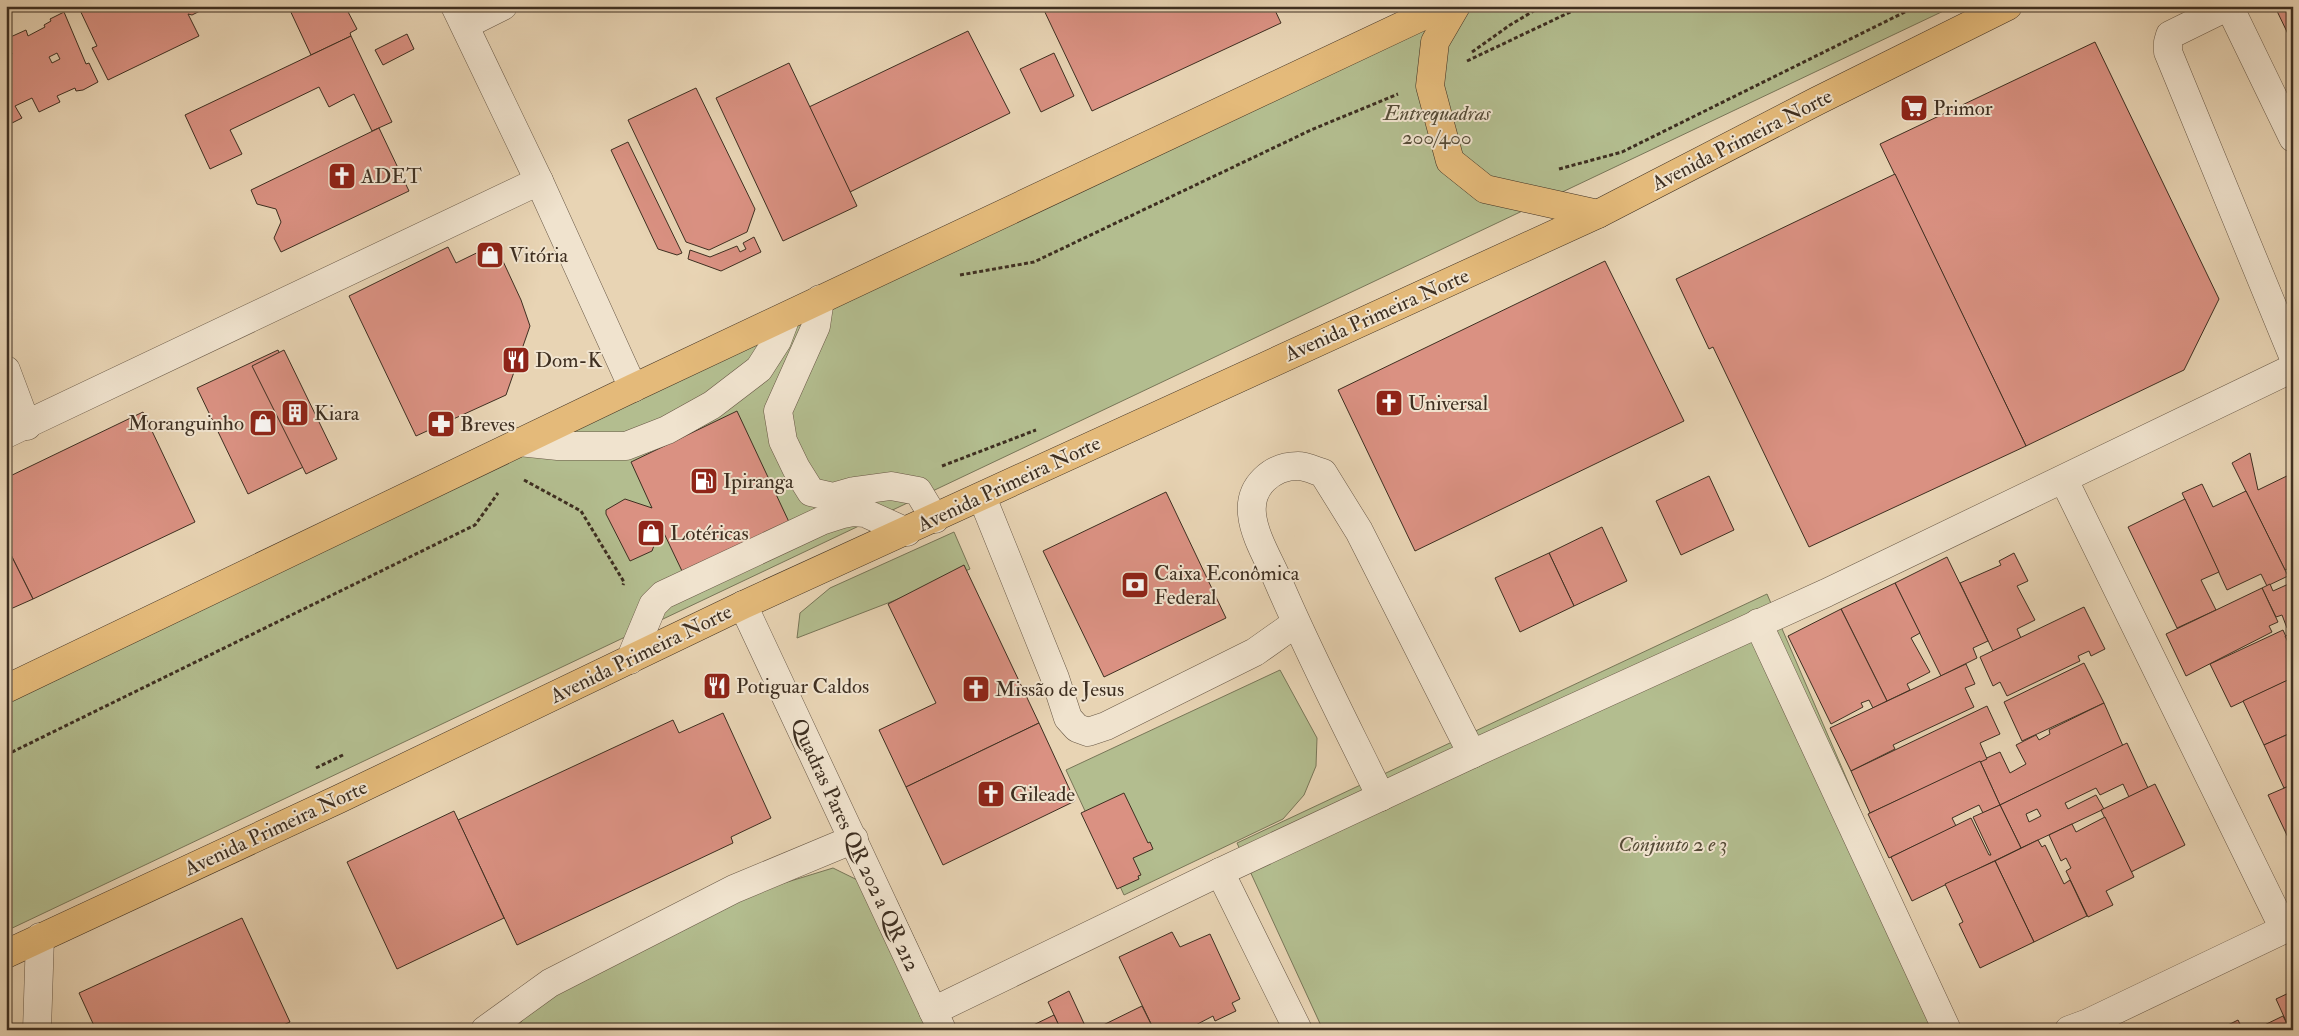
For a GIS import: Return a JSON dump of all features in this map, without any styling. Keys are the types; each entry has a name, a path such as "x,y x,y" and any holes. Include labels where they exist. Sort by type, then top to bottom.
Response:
{"main road":[{"path":"6,689 633,388 786,317 820,299 1444,6"},
{"path":"1456,6 1435,42 1430,86 1450,161 1484,189 1598,214"},
{"name":"Avenida Primeira Norte","path":"6,954 339,799 743,605 1598,214 2008,6"}],"street":[{"path":"503,6 460,15 539,181 633,388"},
{"path":"2293,138 2229,6 2170,35 2168,52 2293,356"},
{"path":"6,370 16,430 539,181"},
{"path":"820,299 816,326 778,411 783,441 796,468 811,492 821,520"},
{"path":"520,442 558,446 626,446 666,430 712,405 759,369 777,341 786,317"},
{"path":"938,1020 1220,872 2064,480 2293,368"},
{"path":"1381,797 1296,623 1258,536 1252,513 1255,492 1266,476 1282,467 1300,466 1324,473 1358,531 1472,754"},
{"path":"2064,480 2288,927 2083,1028"},
{"path":"811,492 833,498 854,491 891,486 918,491 935,518"},
{"path":"982,497 1056,678 1068,718 1077,728 1088,732 1106,726 1255,652 1296,623"},
{"path":"630,660 652,605 663,596 821,520 853,512 864,513 906,532"},
{"name":"Quadras Pares QR 202 a QR 212","path":"743,605 938,1020"},
{"path":"1758,623 1947,1030"},
{"path":"485,1030 550,983 734,890 854,840"},
{"path":"1220,872 1298,1030"},
{"path":"36,1030 40,938"}],"path":[{"path":"1461,63 1476,48 1542,6"},
{"path":"1557,169 1622,152 1917,6"},
{"path":"891,486 1043,427"},
{"path":"520,478 581,511 624,582 623,592"},
{"path":"316,768 352,751"}],"green space":[{"name":"Entrequadras 200/400","path":"1420,6 1954,6 6,931 6,681"},
{"path":"954,532 970,569 797,638 800,613 830,588"},
{"name":"Conjunto 2 e 3","path":"1767,594 1955,1030 1323,1030 1237,843"},
{"path":"1280,670 1317,738 1316,766 1304,795 1283,819 1124,895 1066,770"},
{"path":"833,868 896,899 957,1030 514,1030 536,1005 758,891"}],"building":[{"path":"78,6 210,6 192,15 188,14 199,36 108,80 92,48 97,46"},
{"path":"288,6 345,6 357,29 350,33 351,36 311,55"},
{"path":"1042,6 1273,6 1281,23 1092,111"},
{"path":"2281,6 2293,6 2293,34 2289,36 2276,9"},
{"path":"64,12 86,64 89,63 98,82 83,90 76,91 75,88 57,96 60,102 39,112 32,98 15,106 22,118 6,126 6,56 12,54 6,39 26,30 28,36 45,27 44,25 51,21 50,19","holes":["57,53 60,59 52,63 49,57"]},
{"path":"968,31 1010,113 850,192 809,107"},
{"path":"407,34 414,49 383,65 375,50"},
{"path":"351,36 392,122 372,131 354,94 329,107 319,87 230,130 242,154 210,169 185,115"},
{"path":"2095,42 2219,299 2184,370 2026,446 1880,144"},
{"path":"1054,53 1074,96 1041,112 1020,69"},
{"path":"789,63 857,206 783,241 716,98"},
{"path":"696,88 755,209 747,232 709,250 686,242 628,120"},
{"name":"ADET","path":"379,128 409,191 281,252 274,238 281,222 276,209 257,204 251,190"},
{"path":"628,142 682,253 677,255 658,249 611,150"},
{"path":"1895,174 2026,446 1809,547 1713,347 1709,349 1676,279"},
{"path":"754,237 761,252 721,271 688,259 690,250 710,257 737,246 740,252 746,249 743,243"},
{"path":"495,244 521,300 530,326 506,395 416,436 349,296 448,247 456,263"},
{"path":"1605,261 1684,421 1415,551 1338,390"},
{"name":"Moranguinho","path":"278,350 328,455 248,494 197,388"},
{"name":"Kiara","path":"284,350 337,459 306,474 252,366"},
{"name":"Ipiranga","path":"737,411 789,522 682,571 661,527 652,551 630,561 606,514 606,510 625,499 652,508 631,462"},
{"path":"143,412 195,522 33,599 6,545 6,478"},
{"path":"2250,453 2258,490 2293,473 2293,566 2285,570 2232,463"},
{"path":"1709,476 1734,530 1681,555 1656,501"},
{"path":"2202,484 2213,507 2246,491 2288,576 2267,586 2261,574 2227,590 2182,493"},
{"name":"Caixa Econômica Federal","path":"1166,492 1226,618 1104,677 1043,551"},
{"path":"2185,499 2219,572 2201,580 2216,610 2177,628 2128,527"},
{"path":"1602,527 1627,581 1574,606 1549,553"},
{"path":"6,545 33,599 6,611"},
{"path":"1549,553 1574,606 1520,632 1495,578"},
{"path":"2014,553 2028,581 2017,586 2035,620 2017,629 2021,638 1993,651 1960,583 2001,565 1999,561"},
{"path":"1947,557 1988,641 1973,648 1977,658 1941,676 1895,583"},
{"name":"Missão de Jesus","path":"964,565 1039,723 906,787 879,730 936,703 888,604"},
{"path":"2293,582 2293,625 2287,628 2282,615 2276,617 2262,588 2270,584 2273,591"},
{"path":"1895,583 1920,633 1911,638 1930,672 1907,684 1910,690 1887,701 1841,609"},
{"path":"2262,588 2278,622 2269,626 2272,632 2186,676 2166,634"},
{"path":"2084,607 2105,649 2091,656 2089,651 2078,656 2080,661 2007,696 2000,682 1993,686 1980,657"},
{"path":"1841,609 1887,701 1873,708 1869,700 1861,703 1863,707 1831,724 1788,636"},
{"path":"2283,630 2293,652 2290,654 2293,658 2293,678 2231,707 2210,664"},
{"path":"2293,633 2293,652 2285,636"},
{"path":"2084,663 2104,703 2022,741 2004,702"},
{"path":"1966,664 1975,684 1965,688 1974,707 1893,745 1895,749 1851,771 1830,728"},
{"path":"2292,678 2293,732 2264,745 2243,701"},
{"path":"2104,703 2123,746 2000,805 1980,761 2000,752 2010,773 2026,764 2016,745 2036,735 2039,740 2050,734 2049,730"},
{"path":"1987,706 2000,734 1980,743 1987,759 1870,813 1851,771"},
{"path":"723,713 771,818 731,837 733,843 517,945 458,820 673,720 679,733"},
{"name":"Gileade","path":"1039,723 1075,801 943,865 906,787"},
{"path":"2293,732 2293,784 2284,788 2264,745"},
{"path":"2127,743 2148,788 2129,797 2123,784 2100,795 2096,788 2065,803 2068,809 2096,795 2104,809 2021,848 2000,805","holes":["2037,809 2041,816 2029,822 2026,814"]},
{"path":"1980,761 2000,805 1983,813 1979,805 1952,818 1956,826 1889,858 1868,814"},
{"path":"2155,784 2185,845 2131,872 2101,810"},
{"path":"2289,786 2293,795 2293,848 2268,795"},
{"path":"1124,793 1148,843 1150,842 1153,849 1133,858 1141,875 1138,876 1139,879 1117,889 1081,813"},
{"path":"2000,805 2021,848 1912,901 1891,857 1971,818 1989,855 1991,855 1973,817"},
{"path":"454,811 504,918 397,969 347,862"},
{"path":"2105,817 2134,877 2106,891 2113,905 2088,917 2066,871 2071,868 2066,858 2061,861 2049,835 2072,824 2076,832"},
{"path":"2038,840 2042,847 2045,845 2064,884 2070,880 2087,916 2034,942 1995,861"},
{"path":"1995,861 2034,942 1980,968 1959,924 1963,922 1945,884"},
{"path":"242,918 290,1022 273,1030 96,1030 79,993"},
{"path":"1172,932 1180,947 1210,934 1240,999 1232,1003 1236,1011 1215,1021 1213,1016 1186,1030 1154,1030 1119,957"},
{"path":"1069,991 1087,1030 1061,1030 1048,1002"},
{"path":"2293,991 2293,1030 2290,1030 2276,999"},
{"path":"1142,1006 1154,1030 1093,1030"},
{"path":"1054,1015 1061,1030 1023,1030"},
{"path":"2283,1016 2290,1030 2254,1030"},
{"path":"2238,1020 2243,1030 2218,1030"}],"place":[{"name":"Primor","path":"1914,108"},
{"name":"ADET","path":"342,176"},
{"name":"Vitória","path":"490,255"},
{"name":"Dom-K","path":"516,360"},
{"name":"Universal","path":"1389,403"},
{"name":"Kiara","path":"295,413"},
{"name":"Moranguinho","path":"263,423"},
{"name":"Breves","path":"441,424"},
{"name":"Ipiranga","path":"704,481"},
{"name":"Lotéricas","path":"651,533"},
{"name":"Caixa Econômica Federal","path":"1135,585"},
{"name":"Potiguar Caldos","path":"717,686"},
{"name":"Missão de Jesus","path":"976,689"},
{"name":"Gileade","path":"991,794"}]}
